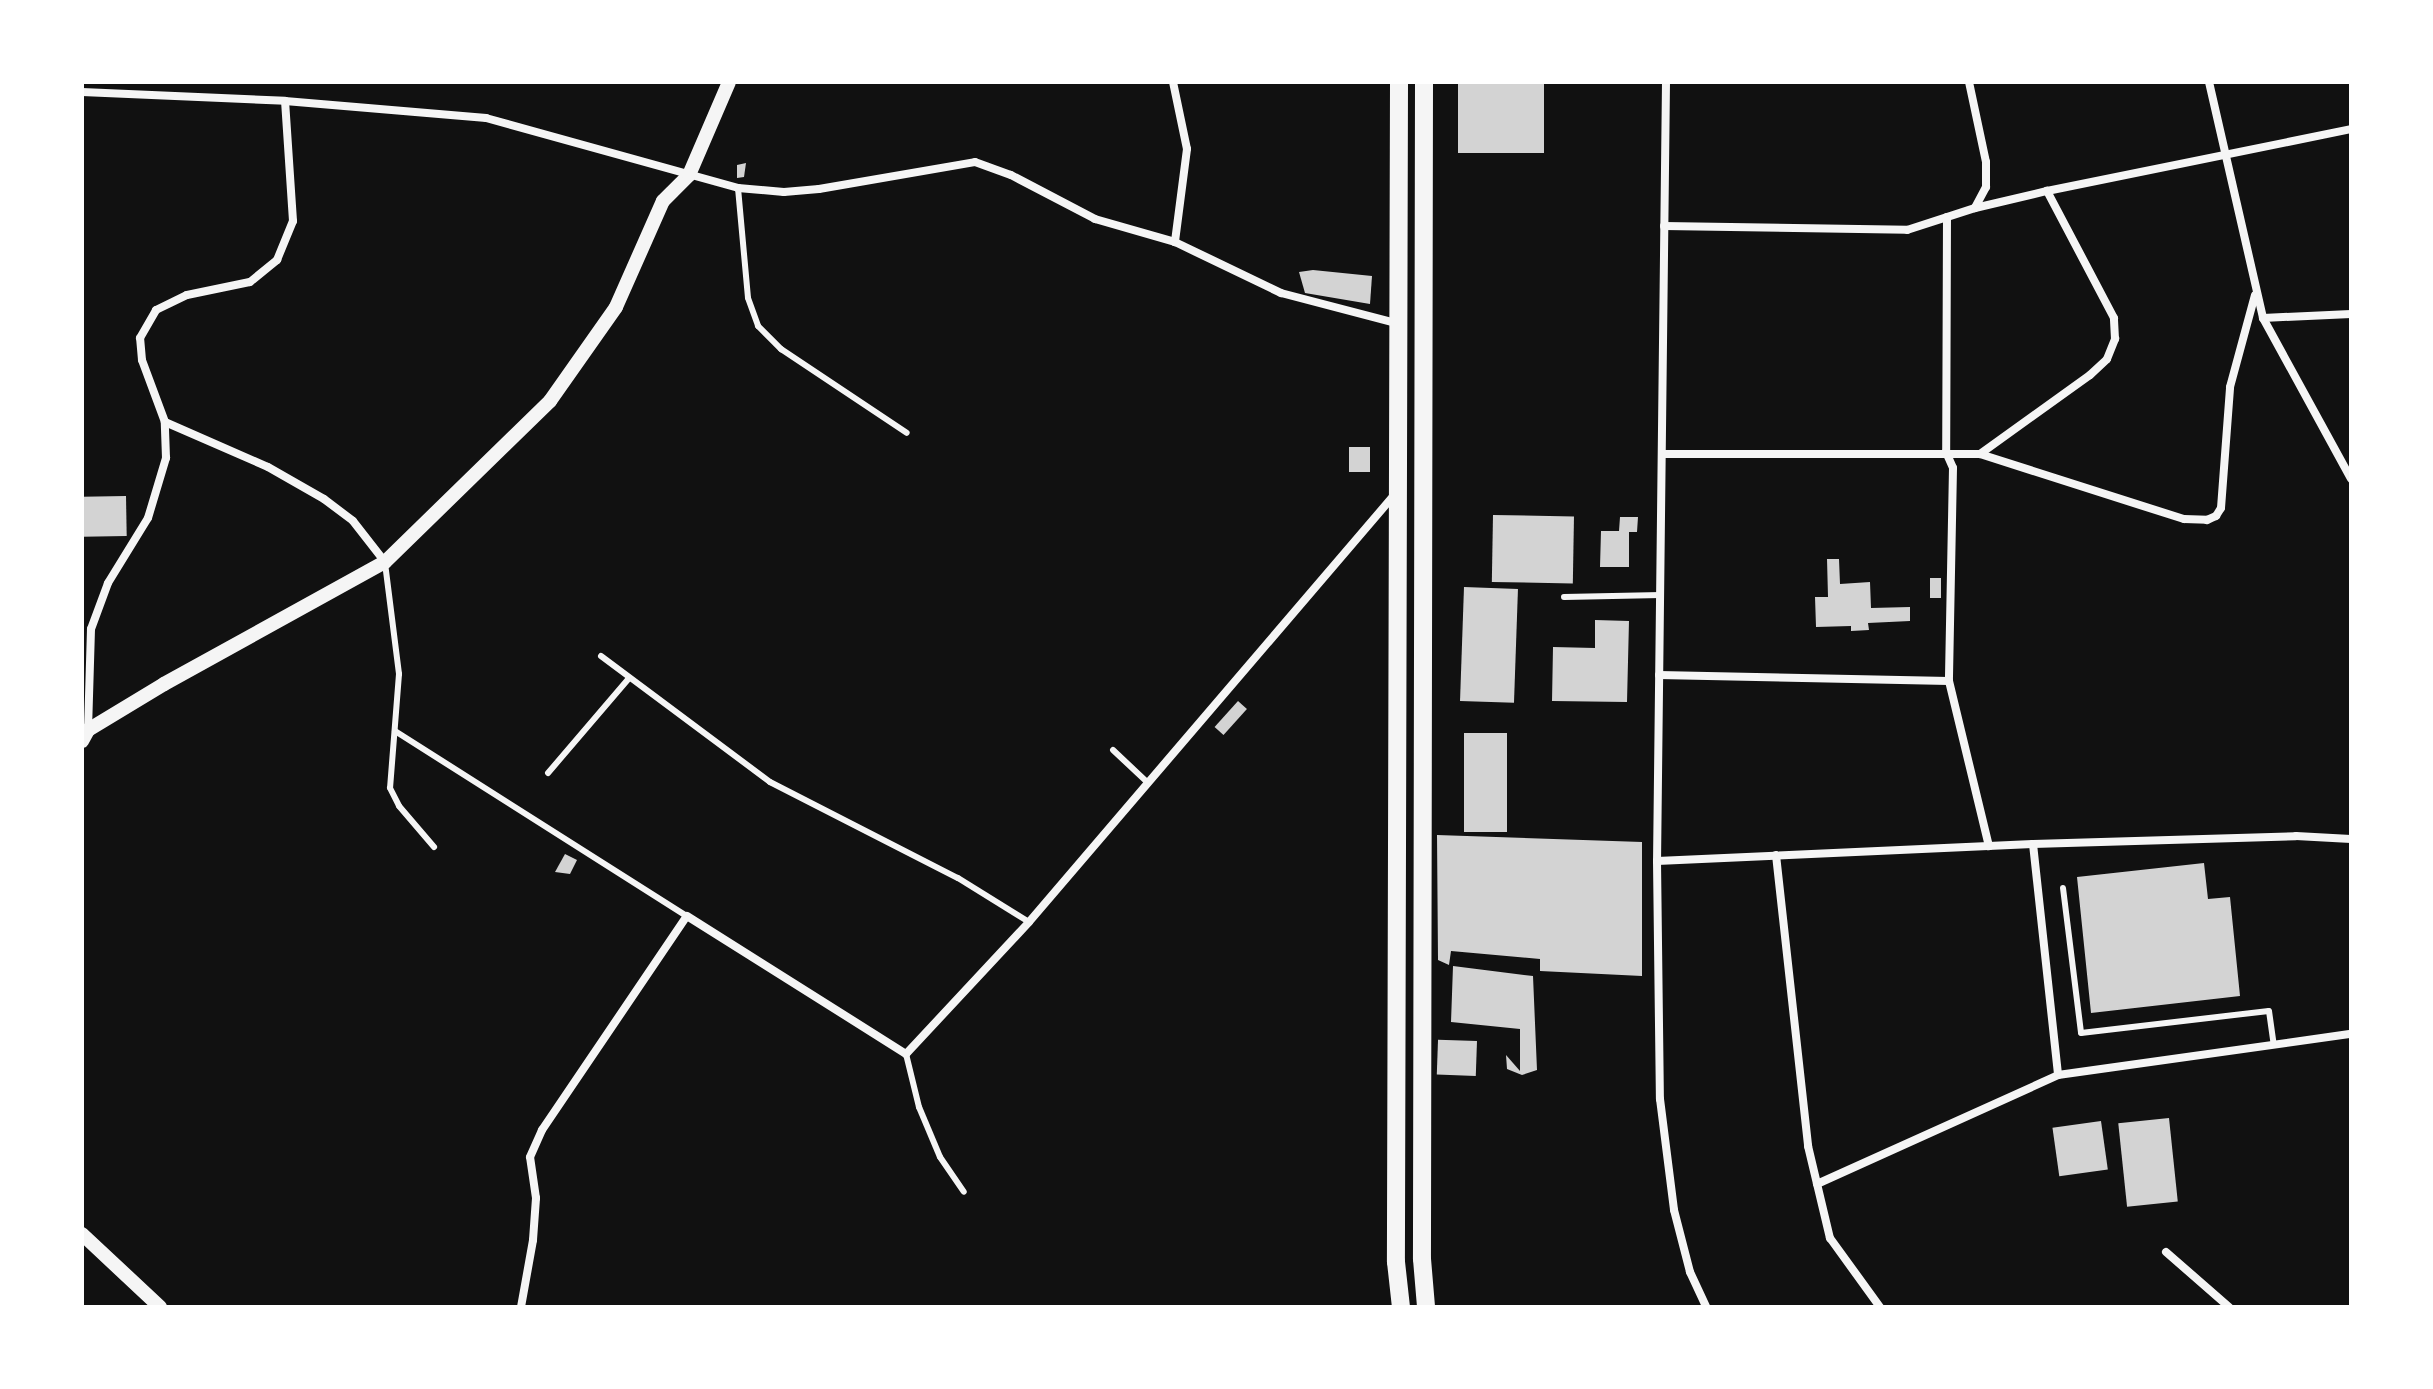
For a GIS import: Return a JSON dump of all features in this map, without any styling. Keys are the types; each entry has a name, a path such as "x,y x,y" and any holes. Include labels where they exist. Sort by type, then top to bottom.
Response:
{"main road":[{"path":"1399,82 1401,325 1396,1262 1401,1307"},
{"path":"1424,82 1422,1259 1426,1307"}],"street":[{"path":"174,82 174,94"},
{"path":"85,735 164,684 385,562 550,401 616,307 663,201 689,175 729,82"},
{"path":"1173,82 1187,149 1175,242"},
{"path":"1666,82 1665,454 1657,861 1660,1099 1674,1210 1690,1272 1706,1307"},
{"path":"1969,82 1986,162 1986,187 1975,208"},
{"path":"2209,82 2223,156 2263,318 2351,479"},
{"path":"82,92 285,101 486,118 738,188 784,192 819,189 975,162 1011,175 1095,219 1175,242 1281,293 1401,325"},
{"path":"85,735 91,629 108,583 133,548 148,518 166,458 165,422 142,360 140,338 156,310 187,295 250,282 277,260 293,221 285,101"},
{"path":"1664,226 1907,230 1975,208 2047,191 2351,129"},
{"path":"1980,454 2090,375 2107,359 2115,339 2114,318 2047,191"},
{"path":"1947,217 1946,452 1953,468 1949,681 1989,846"},
{"path":"1665,454 1980,454 2184,519 2216,516 2221,508 2230,387 2255,295"},
{"path":"2263,318 2351,314"},
{"path":"165,422 268,467 324,499 353,521 385,562"},
{"path":"521,1307 536,1198 530,1157 542,1130 687,916 906,1054 1029,922 1398,491"},
{"path":"1659,675 1949,681"},
{"path":"1657,861 2033,844 2296,836 2351,839"},
{"path":"2033,844 2058,1075"},
{"path":"1776,855 1808,1146 1830,1238 1880,1307"},
{"path":"1817,1184 2058,1075 2351,1034"},
{"path":"82,1234 160,1307"},
{"path":"2166,1252 2229,1307"}],"lane":[{"path":"738,188 748,298 758,326 781,349 907,433"},
{"path":"385,562 399,674 390,788 399,806 434,847"},
{"path":"1564,597 1661,595"},
{"path":"601,656 770,782 944,870 1029,922"},
{"path":"548,773 629,678"},
{"path":"395,731 687,916"},
{"path":"1113,750 1148,783"},
{"path":"2063,888 2081,1033 2269,1011 2274,1045"},
{"path":"906,1054 919,1107 940,1157 964,1192"}],"building":[{"path":"1458,82 1544,82 1544,153 1458,153"},
{"path":"746,163 744,177 737,178 737,165"},
{"path":"1313,270 1372,276 1370,304 1305,293 1299,272"},
{"path":"1349,447 1370,447 1370,472 1349,472"},
{"path":"126,496 127,536 83,537 82,497"},
{"path":"1493,515 1574,516 1573,583 1492,582"},
{"path":"1620,517 1638,517 1637,532 1629,532 1629,567 1600,567 1601,531 1619,531"},
{"path":"1827,559 1839,559 1840,584 1870,582 1871,608 1910,607 1910,621 1868,623 1869,630 1851,631 1851,626 1816,627 1815,597 1828,597"},
{"path":"1930,578 1941,578 1941,598 1930,598"},
{"path":"1464,587 1518,589 1514,703 1460,701"},
{"path":"1595,620 1629,621 1627,702 1552,701 1553,647 1595,648"},
{"path":"1238,701 1247,709 1223,735 1215,727"},
{"path":"1464,733 1507,733 1507,832 1464,832"},
{"path":"1437,835 1642,842 1642,976 1540,971 1540,959 1451,951 1449,965 1438,960"},
{"path":"565,854 577,860 570,874 555,872"},
{"path":"2204,863 2208,899 2230,897 2240,996 2091,1013 2077,877"},
{"path":"1453,966 1533,976 1537,1070 1522,1075 1507,1069 1506,1055 1520,1071 1520,1029 1451,1022"},
{"path":"1438,1040 1477,1041 1476,1076 1437,1075"},
{"path":"2169,1118 2178,1202 2127,1207 2118,1123"},
{"path":"2101,1121 2108,1170 2059,1176 2052,1128"}]}
